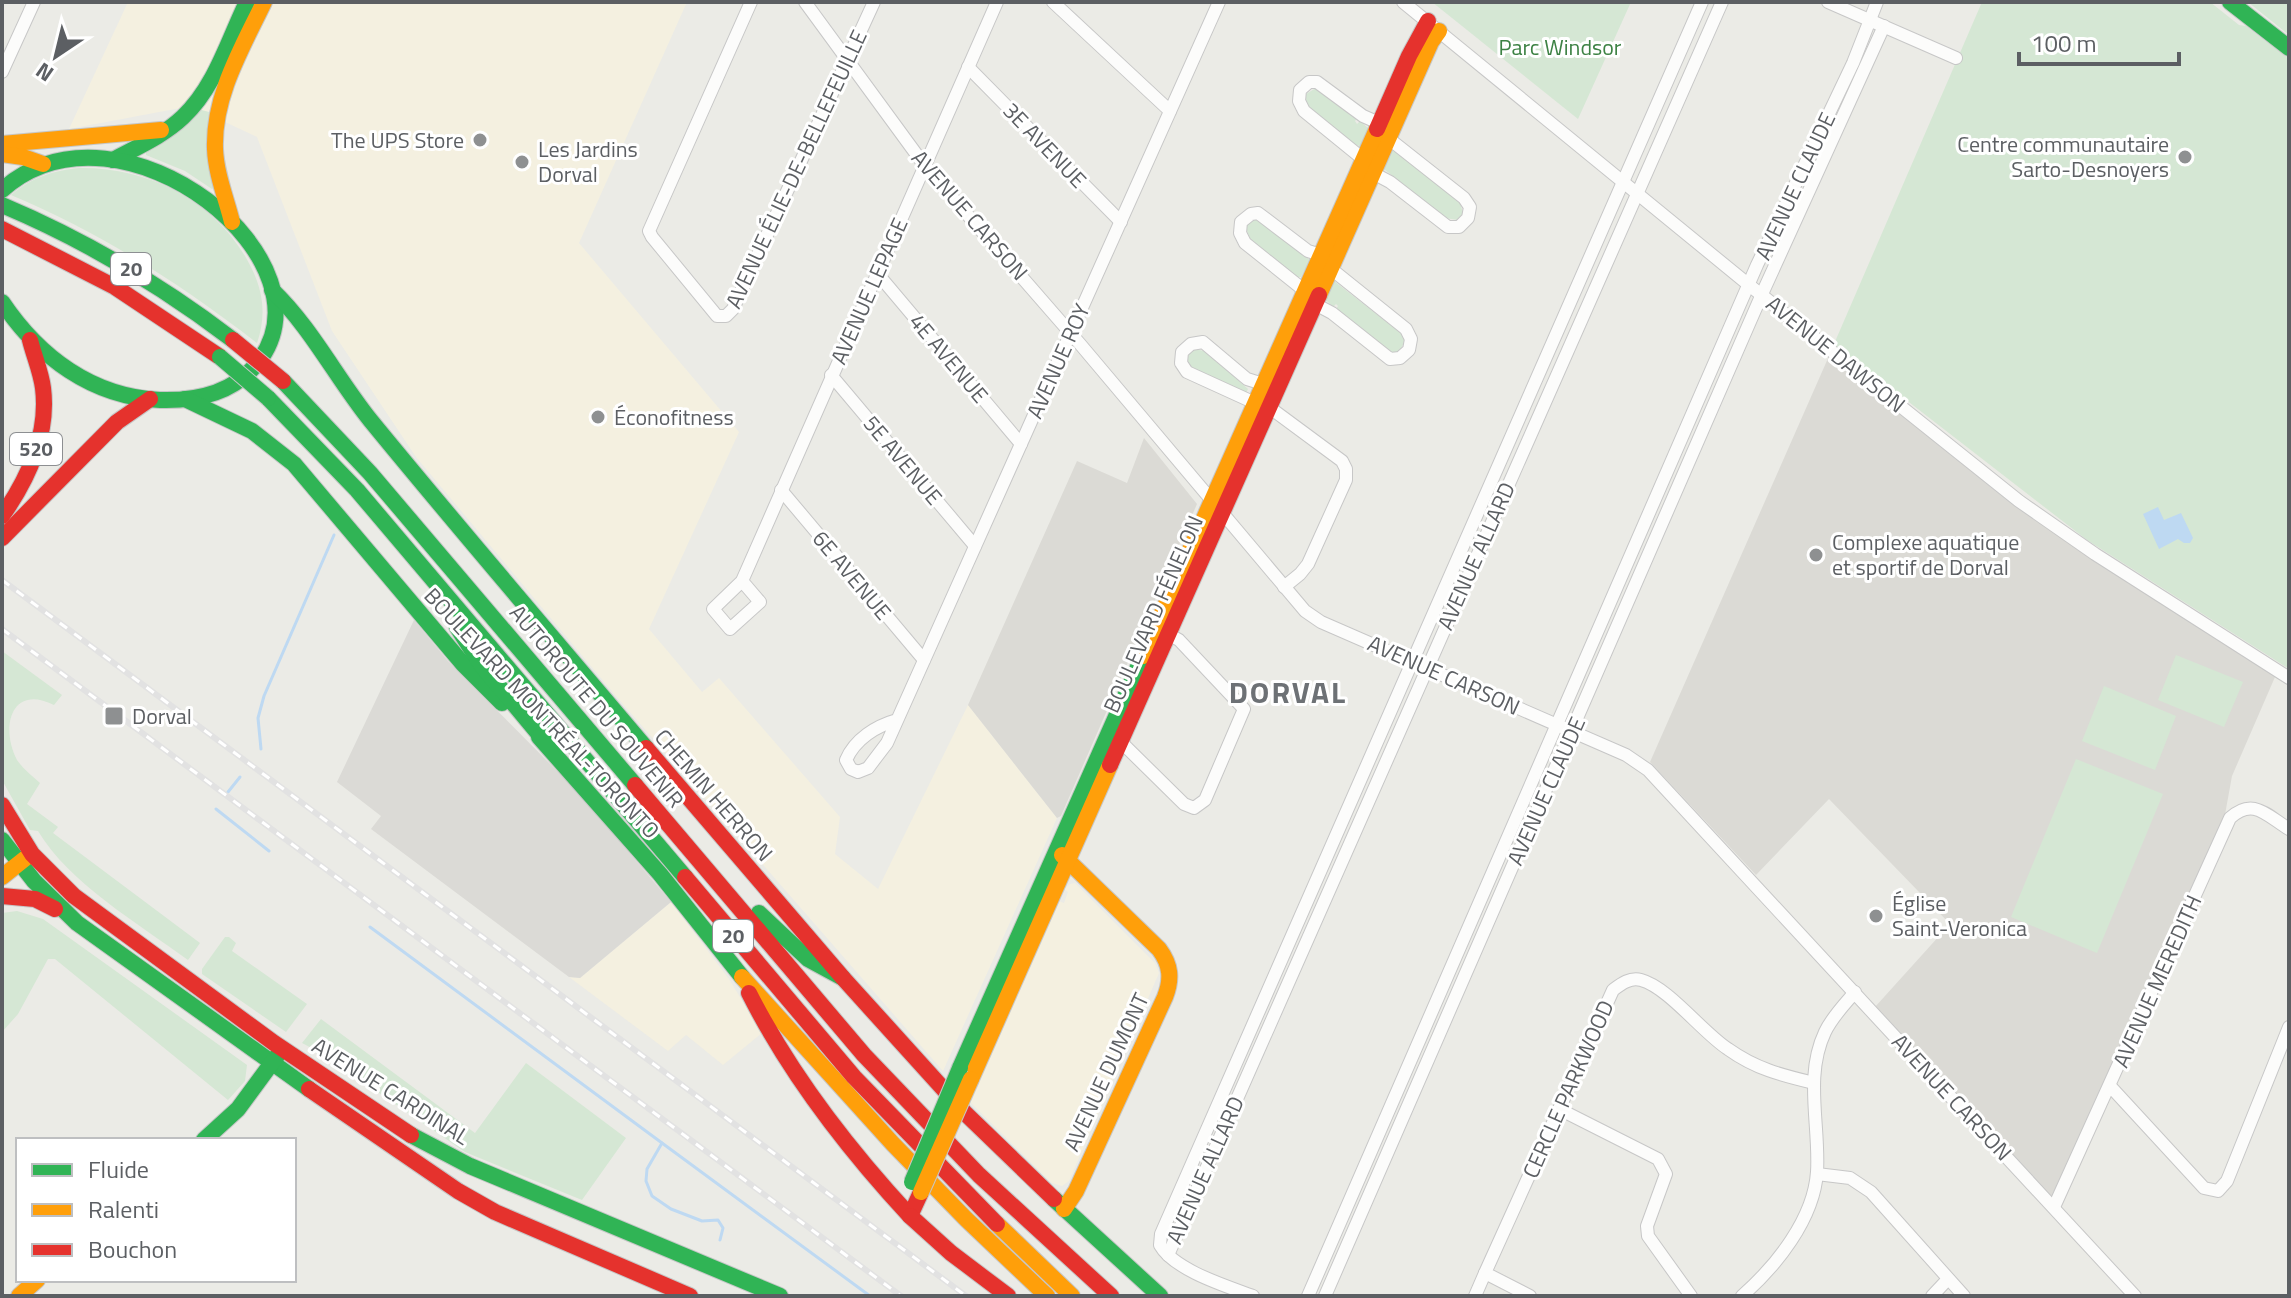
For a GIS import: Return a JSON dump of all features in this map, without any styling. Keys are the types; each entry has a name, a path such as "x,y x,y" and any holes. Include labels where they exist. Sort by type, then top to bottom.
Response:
{"main road":[{"path":"113,160 166,130 183,116 199,97 247,2"},
{"path":"232,222 217,165 217,121 230,75 264,2"},
{"path":"2230,2 2289,48"},
{"name":"BOULEVARD FÉNELON","path":"905,1211 1384,130 1431,42 1433,26"},
{"path":"2,144 166,130"},
{"path":"2,154 43,164"},
{"path":"2,190 17,177 43,164 73,159 113,160 141,165 181,181 207,198 232,222 257,256 272,290 273,331 256,366 231,387 185,399 150,399 110,391 77,377 30,340 2,302"},
{"name":"AUTOROUTE DU SOUVENIR","path":"2,205 130,268 233,340 283,381 350,449 827,1012 929,1125 1022,1217 1111,1296"},
{"name":"AUTOROUTE DU SOUVENIR","path":"7,231 114,285 167,318 268,398 327,457 844,1066 935,1164 1072,1296"},
{"name":"CHEMIN HERRON","path":"272,290 290,307 335,375 381,434 843,978 966,1114 1160,1296"},
{"name":"BOULEVARD FÉNELON","path":"1262,405 1263,384 1310,298"},
{"name":"520","path":"2,516 26,476 42,424 43,389 30,340"},
{"name":"520","path":"2,538 117,422 150,399"},
{"name":"BOULEVARD MONTRÉAL-TORONTO","path":"185,399 252,431 294,464 463,664 548,745 690,910 742,977 756,1008 819,1108 847,1146 905,1211 963,1263 1008,1296"},
{"name":"BOULEVARD FÉNELON","path":"1115,736 1168,634 1217,506"},
{"path":"414,558 482,666 548,745"},
{"path":"2,805 18,856"},
{"path":"2,840 18,856"},
{"path":"2,877 18,856"},
{"name":"AVENUE CARDINAL","path":"18,856 41,889 77,923 271,1064 483,1205 690,1296"},
{"name":"AVENUE CARDINAL","path":"18,856 282,1049 404,1131 449,1157 780,1296"},
{"name":"AVENUE DUMONT","path":"1063,856 1159,949 1168,961 1171,973 1165,997 1076,1191 1064,1209"},
{"path":"701,862 808,959 843,978"},
{"path":"2,896 40,900 77,923"},
{"path":"742,977 893,1144 1047,1296"},
{"path":"206,1138 238,1109 282,1049"},
{"path":"19,1296 35,1282"}],"street":[{"path":"2,72 34,2"},
{"name":"AVENUE ÉLIE-DE-BELLEFEUILLE","path":"751,2 649,231 717,316 726,316 733,309 874,2"},
{"name":"AVENUE CARSON","path":"805,2 925,166 1071,333 1302,608 1316,620 1626,755 1648,770 2135,1296"},
{"name":"AVENUE LEPAGE","path":"742,581 997,2"},
{"path":"1053,2 1170,111"},
{"name":"AVENUE DAWSON","path":"1403,2 2019,501 2095,554 2289,678"},
{"name":"AVENUE ALLARD","path":"1702,2 1161,1234 1160,1245 1168,1255 1722,2"},
{"path":"1828,2 1956,58"},
{"name":"AVENUE CLAUDE","path":"1308,1296 1749,285 1853,63 1877,2"},
{"name":"AVENUE ROY","path":"897,720 868,733 851,749 846,760 851,769 858,772 868,768 887,743 1217,3"},
{"name":"AVENUE CLAUDE","path":"1325,1296 1762,294 1884,26"},
{"name":"3E AVENUE","path":"968,67 1121,222"},
{"path":"1309,82 1317,82 1384,130 1464,198 1470,207 1468,218 1459,227 1448,227 1368,166 1304,111 1299,101 1300,90 1309,82"},
{"path":"1258,213 1326,262 1406,329 1411,339 1409,350 1400,358 1390,359 1310,298 1243,240 1239,229 1247,216 1258,213"},
{"name":"4E AVENUE","path":"877,273 1021,444"},
{"path":"1263,384 1247,379 1203,342 1191,344 1182,352 1181,363 1187,372 1283,414 1342,461 1346,469 1346,480 1308,564 1284,587"},
{"name":"5E AVENUE","path":"831,375 975,546"},
{"path":"1517,423 1533,430"},
{"name":"6E AVENUE","path":"781,490 924,660"},
{"path":"1654,502 1669,509"},
{"path":"1115,736 1187,807 1197,807 1205,800 1244,709 1189,651 1168,634"},
{"name":"AVENUE MEREDITH","path":"2054,1207 2230,818 2241,808 2253,807 2289,829"},
{"path":"1325,860 1339,866"},
{"path":"1466,935 1480,942"},
{"name":"CERCLE PARKWOOD","path":"1475,1296 1613,990 1627,980 1639,979 1655,987 1726,1049 1769,1073 1814,1083"},
{"path":"1742,1296 1766,1272 1798,1230 1809,1205 1817,1174 1814,1083 1824,1034 1855,992"},
{"path":"2110,1086 2204,1188 2218,1191 2227,1181 2289,1027"},
{"path":"1245,1043 1258,1049"},
{"path":"1559,1109 1658,1159 1666,1174 1647,1226 1648,1236 1691,1296"},
{"path":"1817,1174 1850,1178 1871,1192 1964,1296"},
{"path":"1168,1255 1182,1265 1253,1296"},
{"path":"1485,1273 1530,1296"},
{"path":"1932,1296 1948,1279"},
{"path":"1503,1296 1509,1283"}],"shaded area":[{"path":"128,2 687,2 579,243 739,432 649,629 702,692 719,678 840,817 835,854 878,889 968,705 1057,818 943,1071 616,696 416,457 332,331 257,137 191,106 69,129"},
{"path":"1829,356 2275,677 2232,776 2224,820 2054,1201 1875,1007 1950,924 1829,799 1756,875 1650,762"},
{"path":"1144,438 1197,504 1061,816 1057,818 968,705 1077,461 1127,483"},
{"path":"414,620 448,661 576,790 671,902 580,978 569,977 371,829 381,816 337,782"},
{"path":"1075,883 1155,963 1159,973 1069,1181 1062,1186 1052,1183 968,1100 1054,908 1059,901 1064,903 1068,892 1064,889"},
{"path":"671,902 729,979 762,1033 723,1065 686,1035 668,1051 569,977 580,978"}],"green space":[{"name":"Parc Windsor","path":"1432,2 1631,2 1578,119"},
{"path":"1982,2 2210,2 2289,59 2289,669 2087,540 1834,344"},
{"path":"2248,2 2289,2 2289,35"},
{"path":"1316,88 1357,118 1357,124 1360,121 1368,128 1360,146 1354,145 1306,104 1306,94"},
{"path":"198,109 209,112 206,150 216,186 212,189 185,171 146,155 146,151 176,132"},
{"path":"1392,151 1398,152 1460,203 1463,213 1458,220 1445,218 1384,169"},
{"path":"79,168 104,169 152,180 195,202 214,218 231,236 256,277 263,309 257,343 139,261 77,226 11,195 43,176"},
{"path":"1257,219 1310,260 1301,277 1296,277 1250,239 1246,228 1249,222"},
{"path":"1334,281 1402,334 1405,341 1399,352 1390,352 1336,309 1336,304 1333,307 1326,300"},
{"path":"1193,349 1205,351 1248,389 1246,393 1190,367 1187,358"},
{"path":"2,651 62,695 54,705 28,700 19,704 13,712 10,723 12,748 19,763 40,783 27,804 58,827 53,833 200,943 188,960 86,885 51,850 38,831 30,830 2,780"},
{"path":"2176,655 2243,682 2224,727 2158,700"},
{"path":"2104,686 2176,716 2155,770 2082,741"},
{"path":"2076,759 2163,794 2097,953 2011,917"},
{"path":"17,911 43,919 247,1065 245,1081 228,1100 55,959 48,959 18,1014 2,1032 2,913"},
{"path":"225,937 236,943 232,951 307,1004 286,1032 202,974 202,969"},
{"path":"321,1019 475,1133 526,1063 626,1138 582,1200 465,1152 302,1043"}],"water":[{"path":"2158,507 2164,520 2181,513 2193,538 2190,543 2178,539 2159,549 2143,514"}],"waterway":[{"path":"261,749 258,718 264,696 334,535"},
{"path":"228,792 240,777"},
{"path":"216,809 269,851"},
{"path":"370,927 662,1143 647,1169 646,1181 652,1196 671,1209 702,1221 718,1220 723,1228 720,1240"},
{"path":"662,1143 870,1296"}],"railway":[{"path":"2,580 966,1296"},
{"path":"2,629 901,1296"}],"traffic: fast":[{"path":"113,160 167,130 194,105 220,63 247,2"},
{"path":"2230,2 2289,48"},
{"path":"2,190 51,163 105,159 158,173 207,200 246,238 270,281 274,326 254,367 234,384 199,397 160,400 112,391 69,370 33,340 2,302"},
{"path":"2,205 122,265 233,340"},
{"path":"272,290 299,320 371,421 646,748"},
{"path":"220,357 268,398"},
{"path":"283,381 370,473 635,785"},
{"path":"268,398 357,490 685,877"},
{"path":"185,399 252,431 294,464 463,664 502,703"},
{"path":"457,627 482,666 548,745"},
{"path":"960,1068 1143,656"},
{"path":"539,737 660,874 742,977"},
{"path":"2,840 34,881 77,923 309,1089"},
{"path":"759,913 808,959 843,978"},
{"path":"206,1138 238,1109 277,1056"},
{"path":"912,1182 960,1068"},
{"path":"411,1135 470,1166 780,1296"},
{"path":"1054,1199 1160,1296"}],"traffic: slow":[{"path":"232,222 217,168 216,129 230,73 264,2"},
{"path":"1319,295 1431,42 1439,31"},
{"path":"1143,656 1377,129"},
{"path":"2,144 161,130"},
{"path":"2,154 43,164"},
{"path":"971,1079 1110,765"},
{"path":"1062,855 1159,949 1168,966 1169,978 1165,997 1076,1191 1064,1209"},
{"path":"2,877 27,857"},
{"path":"742,977 893,1144 1047,1296"},
{"path":"921,1192 971,1079"},
{"path":"997,1224 1072,1296"},
{"path":"19,1296 35,1282"}],"traffic: jam":[{"path":"1377,129 1428,21"},
{"path":"2,229 115,287 220,357"},
{"path":"1110,765 1319,295"},
{"path":"2,516 28,472 43,423 43,388 30,340"},
{"path":"233,340 283,381"},
{"path":"2,538 117,422 150,399"},
{"path":"646,748 843,978 966,1114 1054,1199"},
{"path":"635,785 864,1055 979,1175 1111,1296"},
{"path":"2,805 32,854 74,896 274,1043 411,1135"},
{"path":"685,877 854,1077 997,1224"},
{"path":"2,896 35,899 55,909"},
{"path":"749,993 783,1053 822,1110 910,1216 921,1192"},
{"path":"309,1089 458,1191 495,1212 690,1296"},
{"path":"910,1216 951,1253 1008,1296"}],"place":[{"name":"The UPS Store","path":"480,140"},
{"name":"Centre communautaire Sarto-Desnoyers","path":"2185,157"},
{"name":"Les Jardins Dorval","path":"522,162"},
{"name":"Éconofitness","path":"598,417"},
{"name":"Complexe aquatique et sportif de Dorval","path":"1816,555"},
{"name":"Dorval","path":"114,716"},
{"name":"Église Saint-Veronica","path":"1876,916"}],"district":[{"name":"DORVAL","path":"1288,693"}]}
